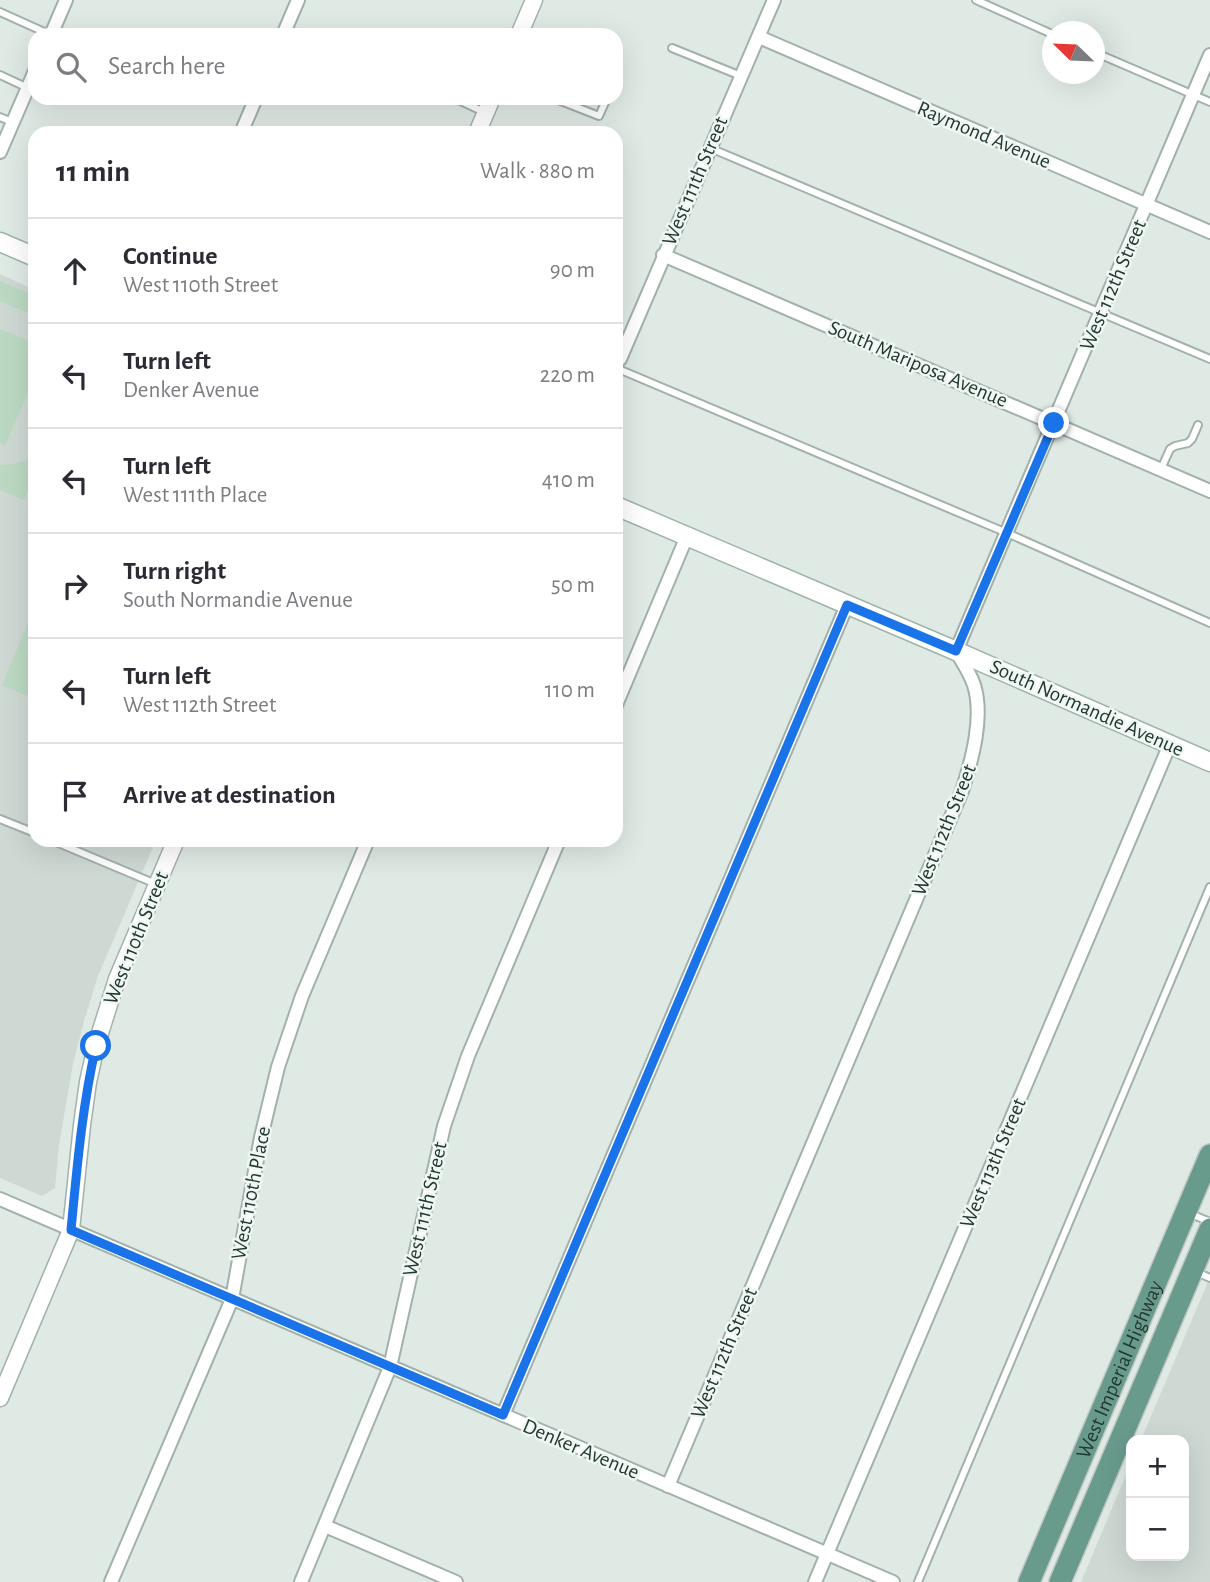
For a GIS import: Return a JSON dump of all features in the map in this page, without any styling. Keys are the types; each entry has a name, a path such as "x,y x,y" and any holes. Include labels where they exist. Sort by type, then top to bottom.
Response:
{"main road":[{"path":"0,242 28,254"},
{"name":"South Normandie Avenue","path":"623,509 1210,762"},
{"name":"West Imperial Highway","path":"1029,1582 1210,1155"},
{"name":"West Imperial Highway","path":"1060,1582 1201,1274 1210,1229"}],"street":[{"path":"54,28 66,0"},
{"path":"286,28 298,0"},
{"path":"522,28 534,0"},
{"name":"West 111th Street","path":"623,352 774,0"},
{"name":"Raymond Avenue","path":"759,37 1210,232"},
{"name":"West 112th Street","path":"668,1486 962,791 973,758 977,708 974,685 956,651 1210,55"},
{"path":"0,152 6,120 28,88"},
{"path":"244,126 253,105"},
{"path":"480,126 489,105"},
{"name":"South Mariposa Avenue","path":"663,255 1210,491"},
{"path":"623,688 687,536"},
{"path":"503,1415 847,605"},
{"name":"West 113th Street","path":"815,1582 1170,744"},
{"name":"West 110th Street","path":"0,1398 71,1230 82,1125 96,1046 117,979 173,847"},
{"name":"West 110th Place","path":"111,1582 232,1298 261,1137 278,1067 302,996 365,847"},
{"name":"West 111th Street","path":"301,1582 390,1367 443,1126 468,1056 556,847"},
{"name":"Denker Avenue","path":"0,1199 892,1582"},
{"path":"325,1526 456,1582"}],"lane":[{"path":"976,0 1042,30"},
{"path":"0,12 35,28"},
{"path":"673,48 741,76"},
{"path":"1105,57 1210,102"},
{"path":"0,75 28,88"},
{"path":"571,105 599,116 604,105"},
{"path":"710,148 1210,359"},
{"path":"623,371 1007,533 1210,623"},
{"path":"1161,469 1170,449 1188,443 1198,425"},
{"path":"0,819 28,830"},
{"path":"67,847 157,885"},
{"path":"918,1582 1210,887"},
{"path":"1186,1212 1210,1222"}],"shaded area":[{"path":"0,274 28,287 28,847 153,847 98,976 84,1021 73,1064 59,1145 55,1188 42,1196 0,1178"},
{"path":"1210,1277 1210,1582 1081,1582 1126,1475 1126,1561 1189,1561 1189,1435 1143,1435"}],"green space":[{"path":"0,281 28,293 28,313 0,301"},
{"path":"0,329 28,340 28,392 5,446 0,443"},
{"path":"28,460 28,490 24,500 0,490 0,465"},
{"path":"28,623 28,696 2,685"}],"route":[{"path":"96,1046 82,1125 71,1230 503,1415 847,605 956,651 1054,423"}]}
